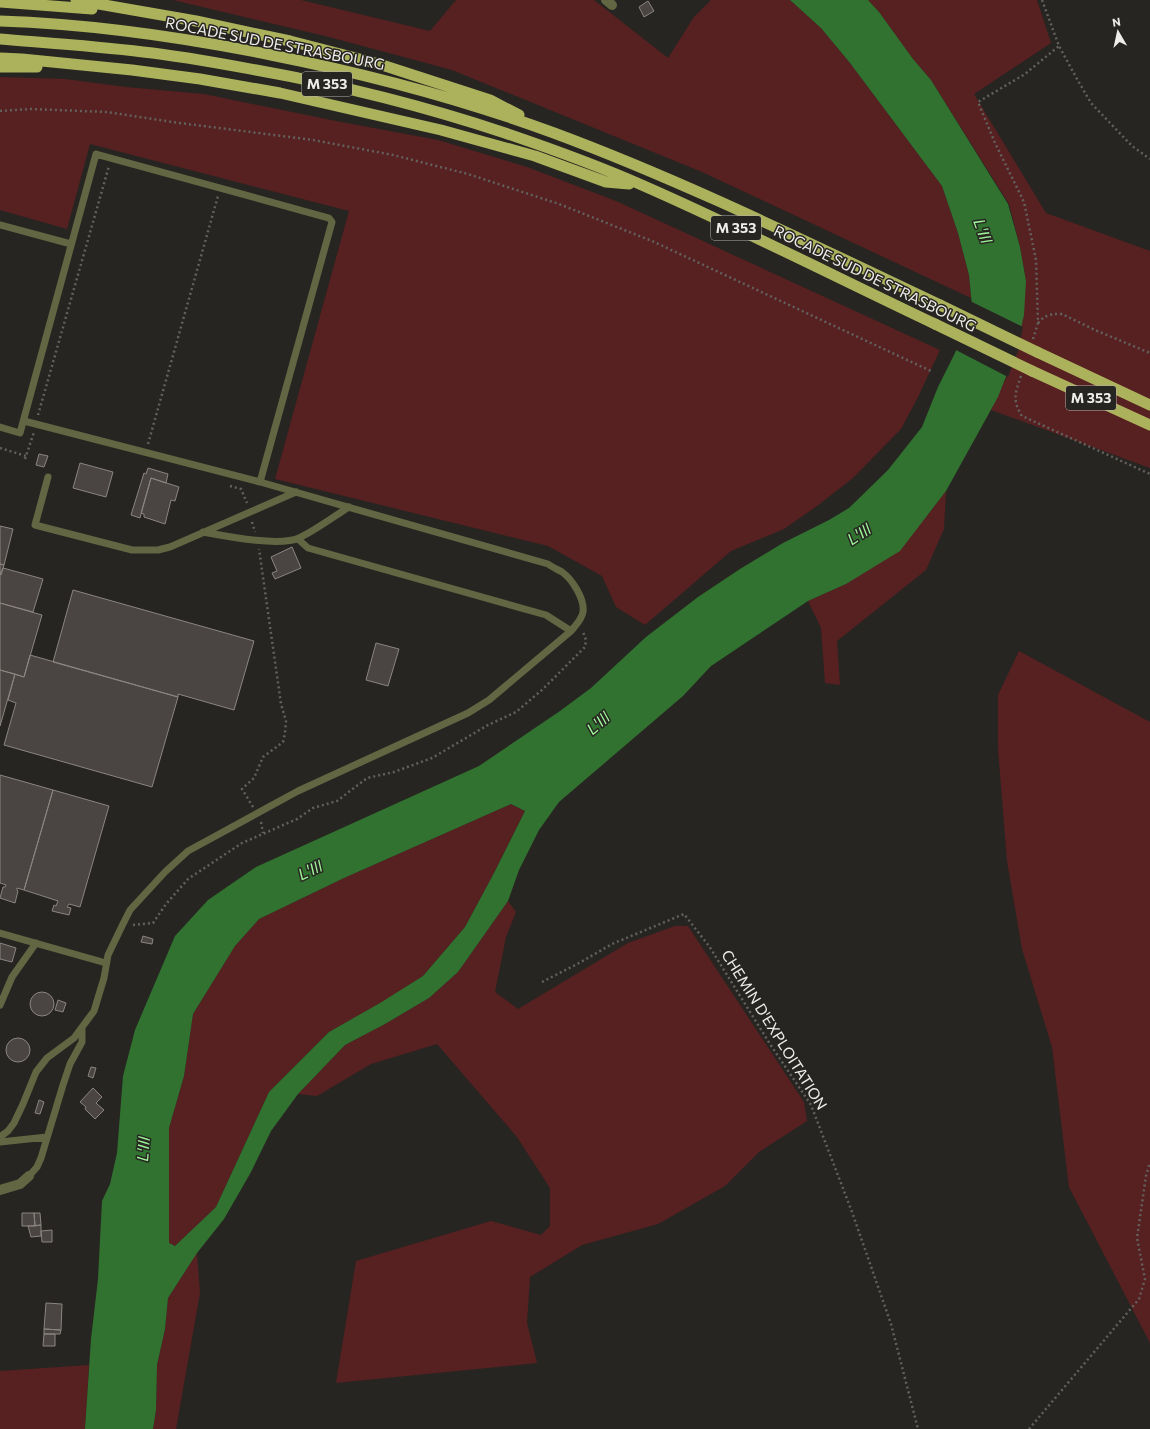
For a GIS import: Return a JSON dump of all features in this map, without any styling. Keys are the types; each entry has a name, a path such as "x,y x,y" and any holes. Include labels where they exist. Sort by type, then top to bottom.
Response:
{"highway":[{"path":"76,0 196,21 290,41 379,64 490,100 553,133"},
{"path":"0,2 91,9 196,21"},
{"name":"ROCADE SUD DE STRASBOURG","path":"0,21 82,26 228,46 372,77 487,110 613,156 728,205 1150,405"},
{"name":"ROCADE SUD DE STRASBOURG","path":"0,39 72,44 146,52 291,76 363,92 434,111 504,133 642,185 722,221 1032,371 1150,425"},
{"path":"0,58 132,70 200,79 288,95 488,142 535,156 606,182 642,185"},
{"path":"0,67 80,65"}],"street":[{"path":"0,1190 20,1184 29,1176"}],"lane":[{"path":"0,427 20,433 96,154 329,218 332,222 260,482"},
{"path":"0,225 71,244"},
{"path":"0,1137 8,1131 14,1123 36,1072 47,1058 74,1038 94,1011 104,978 108,955 130,910 164,872 188,850 298,792 468,713 489,700 571,631 583,612 582,601 575,586 562,572 548,564 260,482 24,420"},
{"path":"48,477 35,525 132,550 158,550 170,547 296,492"},
{"path":"203,532 257,541 286,541 298,539 349,507"},
{"path":"298,539 308,548 546,615 571,631"},
{"path":"0,933 106,963"},
{"path":"0,1004 12,977 36,943"},
{"path":"29,1176 37,1167 41,1158 46,1137 70,1064 82,1042 82,1028"},
{"path":"0,1142 46,1137"}],"path":[{"path":"1042,0 1059,46 1091,103 1132,146 1150,159"},
{"path":"1034,349 1038,323 1036,260 1024,202 995,143 978,102 1025,74 1059,46"},
{"path":"0,111 31,109 107,112 313,140 393,155 468,174 559,204 652,241 933,372"},
{"path":"0,448 26,457 112,158"},
{"path":"145,452 164,391 220,188"},
{"path":"1038,323 1044,317 1053,314 1062,314 1095,330 1150,353"},
{"path":"1021,376 1016,391 1016,406 1022,416 1150,474"},
{"path":"32,435 37,434"},
{"path":"226,484 242,489 261,556 281,704 286,721 283,742 263,757 254,778 242,789 261,820 263,833"},
{"path":"122,926 154,923 166,904 188,879 242,843 297,819 313,808 337,801 366,778 394,772 432,758 488,725 516,712 543,689 585,647 586,640 578,622"},
{"name":"CHEMIN D'EXPLOITATION","path":"542,982 582,962 612,944 684,914 709,946 770,1044 811,1105 852,1212 892,1324 918,1429"},
{"path":"1029,1429 1139,1299 1145,1279 1137,1238 1146,1176 1150,1162"}],"shaded area":[{"path":"173,0 301,0 430,31 456,0 594,0 668,58 694,17 711,0 790,0 821,28 850,63 942,186 958,233 969,275 971,298 702,172 452,70 329,37"},
{"path":"868,0 1037,0 1051,43 974,94 1046,213 1150,251 1150,468 991,410 1016,351 1026,281 1020,247 1009,204 931,80 913,59 879,12"},
{"path":"0,77 65,79 126,87 204,94 438,140 527,167 616,201 940,350 901,429 853,478 784,529 731,551 645,625 616,607 602,576 548,546 275,479 349,211 90,144 67,229 0,210"},
{"path":"946,491 944,529 926,570 837,641 840,685 825,683 821,628 808,601 846,584 923,521"},
{"path":"1019,651 1150,722 1150,1343 1069,1187 1052,1047 1022,949 1007,861 998,749 998,695"},
{"path":"511,804 525,811 465,927 423,976 381,1003 329,1032 269,1092 216,1207 175,1246 168,1243 169,1128 184,1076 193,1014 235,946 259,919 344,878"},
{"path":"508,901 516,912 506,937 495,992 518,1009 628,943 675,926 688,926 804,1102 807,1121 759,1152 725,1186 658,1224 582,1245 530,1277 527,1323 537,1363 336,1383 356,1261 491,1221 541,1235 550,1226 550,1188 517,1137 437,1044 371,1064 317,1096 298,1094 345,1045 385,1024 429,998 458,972"},
{"path":"197,1253 200,1293 176,1429 153,1429 156,1410 157,1365 165,1329 168,1298"},
{"path":"89,1365 85,1429 0,1429 0,1371"}],"water":[{"name":"L'Ill","path":"790,0 868,0 879,12 913,59 931,80 1008,204 1020,247 1026,281 1024,315 1016,351 998,397 946,491 900,551 846,584 808,601 711,666 683,696 559,802 539,830 519,870 508,901 458,972 429,998 385,1024 345,1045 298,1094 271,1131 251,1172 224,1219 197,1253 168,1298 165,1329 157,1365 156,1410 153,1429 85,1429 91,1339 98,1279 102,1201 110,1184 117,1153 123,1076 135,1030 175,936 208,900 256,867 479,766 560,711 591,688 646,637 698,597 783,543 829,520 849,508 888,470 922,427 938,387 955,353 972,306 969,275 958,233 942,186 850,63 821,28","holes":["511,804 525,811 465,927 423,976 329,1032 269,1092 216,1207 175,1246 169,1243 169,1128 184,1076 193,1014 235,946 259,919 344,878"]}],"pier":[{"path":"970,301 1023,327 1018,351 1008,377 954,349 970,306"}],"building":[{"path":"648,1 654,11 644,17 639,7"},
{"path":"39,454 48,456 44,467 36,465"},
{"path":"80,463 113,472 106,497 73,488"},
{"path":"148,468 168,474 166,483 151,478 140,518 131,515 144,473 146,474"},
{"path":"151,478 179,487 175,501 171,500 165,524 144,517 144,514 141,513"},
{"path":"0,526 13,529 4,565 0,564"},
{"path":"292,547 301,568 275,579 272,573 277,571 271,557"},
{"path":"0,564 4,565 1,575 0,574"},
{"path":"3,568 43,579 33,612 0,603 0,574"},
{"path":"73,590 254,641 234,710 178,694 178,697 53,662"},
{"path":"0,603 42,615 24,677 0,670"},
{"path":"376,643 399,649 388,686 366,680"},
{"path":"30,655 178,697 152,787 4,745 16,703 8,700 15,674 24,677"},
{"path":"0,670 15,674 0,726"},
{"path":"0,775 53,790 24,890 17,888 18,891 15,903 0,898 3,887 6,885 0,883"},
{"path":"53,790 109,806 80,907 69,904 67,907 71,908 69,915 52,911 54,905 56,906 58,901 24,890"},
{"path":"143,936 153,939 152,944 141,942"},
{"path":"0,943 16,948 12,962 0,959"},
{"path":"42,992 50,996 54,1004 50,1012 42,1016 34,1012 30,1004 34,996"},
{"path":"58,1000 66,1003 63,1012 55,1010"},
{"path":"18,1038 26,1042 30,1050 26,1058 18,1062 10,1058 6,1050 10,1042"},
{"path":"91,1067 96,1068 93,1078 88,1076"},
{"path":"93,1088 102,1097 96,1103 104,1110 95,1119 80,1102"},
{"path":"39,1100 44,1102 40,1114 35,1113"},
{"path":"22,1213 34,1213 35,1226 22,1226"},
{"path":"34,1213 40,1213 41,1225 35,1226"},
{"path":"41,1225 41,1236 31,1237 28,1226"},
{"path":"52,1230 52,1242 42,1242 41,1231"},
{"path":"46,1303 62,1304 61,1330 44,1329"},
{"path":"44,1329 61,1330 60,1334 44,1334"},
{"path":"44,1334 55,1334 55,1346 43,1346"}]}
